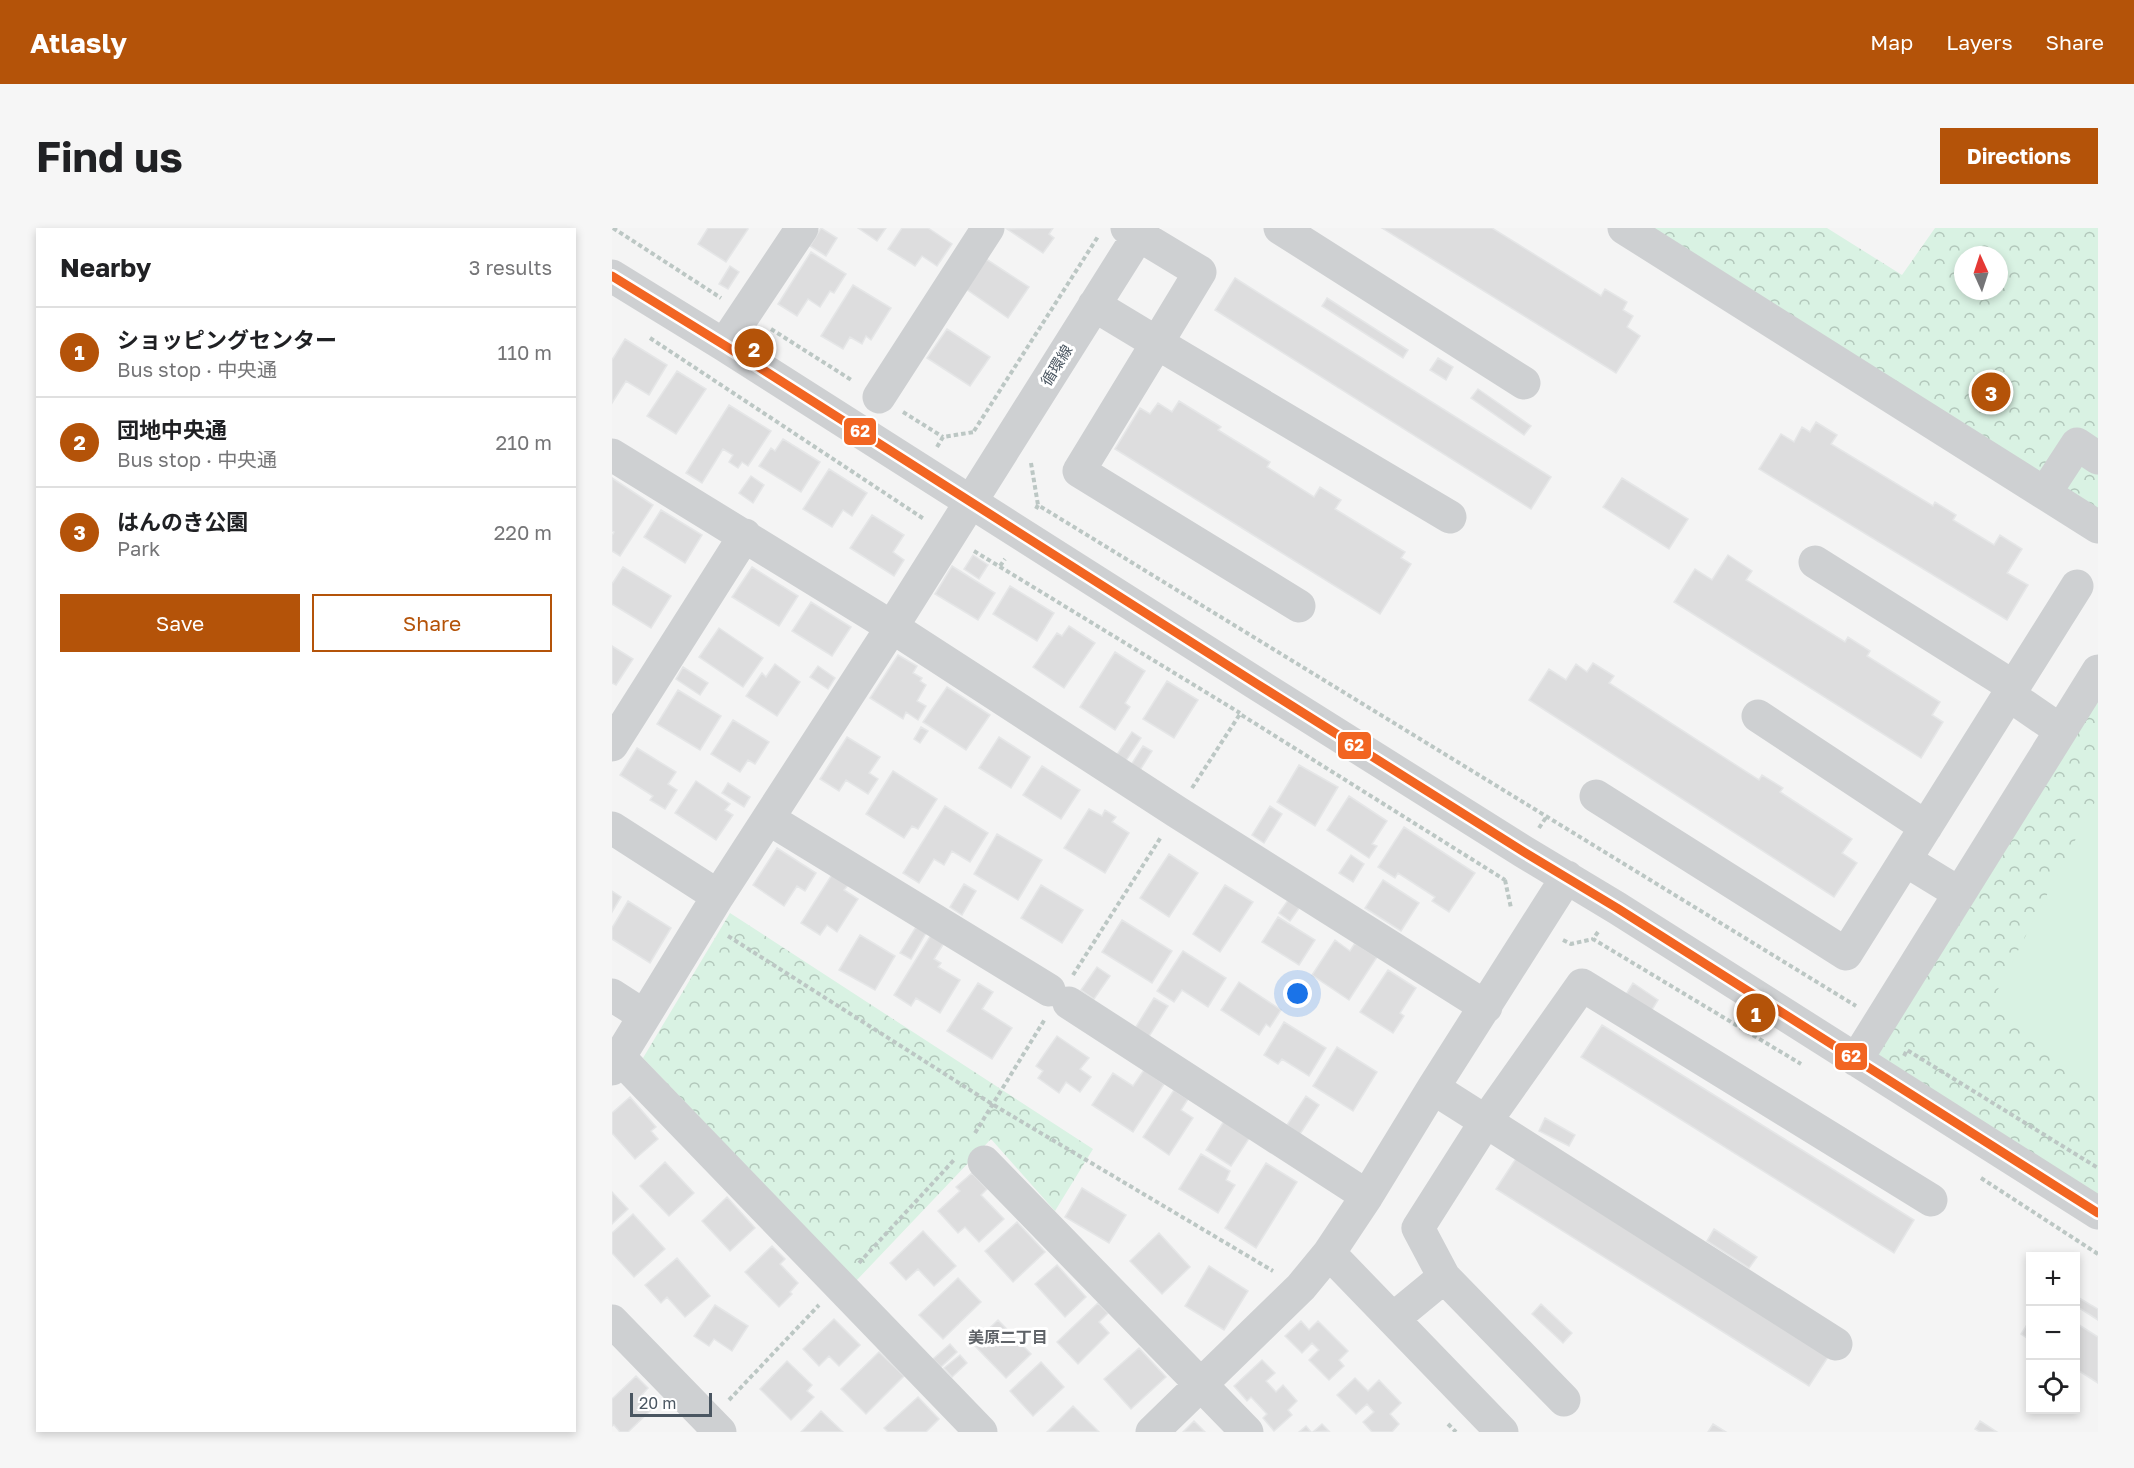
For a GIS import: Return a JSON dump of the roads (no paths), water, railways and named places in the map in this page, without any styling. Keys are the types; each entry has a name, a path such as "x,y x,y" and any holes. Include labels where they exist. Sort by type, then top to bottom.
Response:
{"street":[{"path":"724,345 802,228"},
{"path":"879,397 988,228"},
{"path":"1280,228 1524,383"},
{"path":"1624,228 2098,527"},
{"path":"1136,230 1200,272 1079,471 1299,606"},
{"name":"循環線","path":"616,1063 710,908 892,627 1094,305 1136,230"},
{"path":"612,276 2098,1213"},
{"path":"1094,305 1450,517"},
{"path":"2045,493 2077,444 2098,458"},
{"path":"612,455 892,627 1177,812 1486,1007"},
{"path":"612,744 745,535"},
{"path":"1815,562 2011,691 2060,730"},
{"path":"1596,796 1846,954 2077,586"},
{"path":"1856,1059 2098,671"},
{"path":"1758,716 1926,827"},
{"path":"769,819 1059,996 1367,1196"},
{"path":"612,828 710,908"},
{"path":"1905,860 1959,893"},
{"path":"1152,1432 1301,1287 1329,1253 1567,877"},
{"path":"1564,1400 1444,1277 1418,1228 1486,1121 1582,985 1930,1200"},
{"path":"612,995 644,1016"},
{"path":"616,1063 981,1432"},
{"path":"1433,1088 1836,1344"},
{"path":"984,1162 1247,1432"},
{"path":"1329,1253 1502,1432"},
{"path":"1393,1319 1444,1277"},
{"path":"612,1322 720,1432"}],"place":[{"name":"団地中央通","path":"754,348"},
{"name":"はんのき公園","path":"1991,392"},
{"name":"ショッピングセンター","path":"1756,1013"}],"district":[{"name":"美原二丁目","path":"1008,1337"}]}
